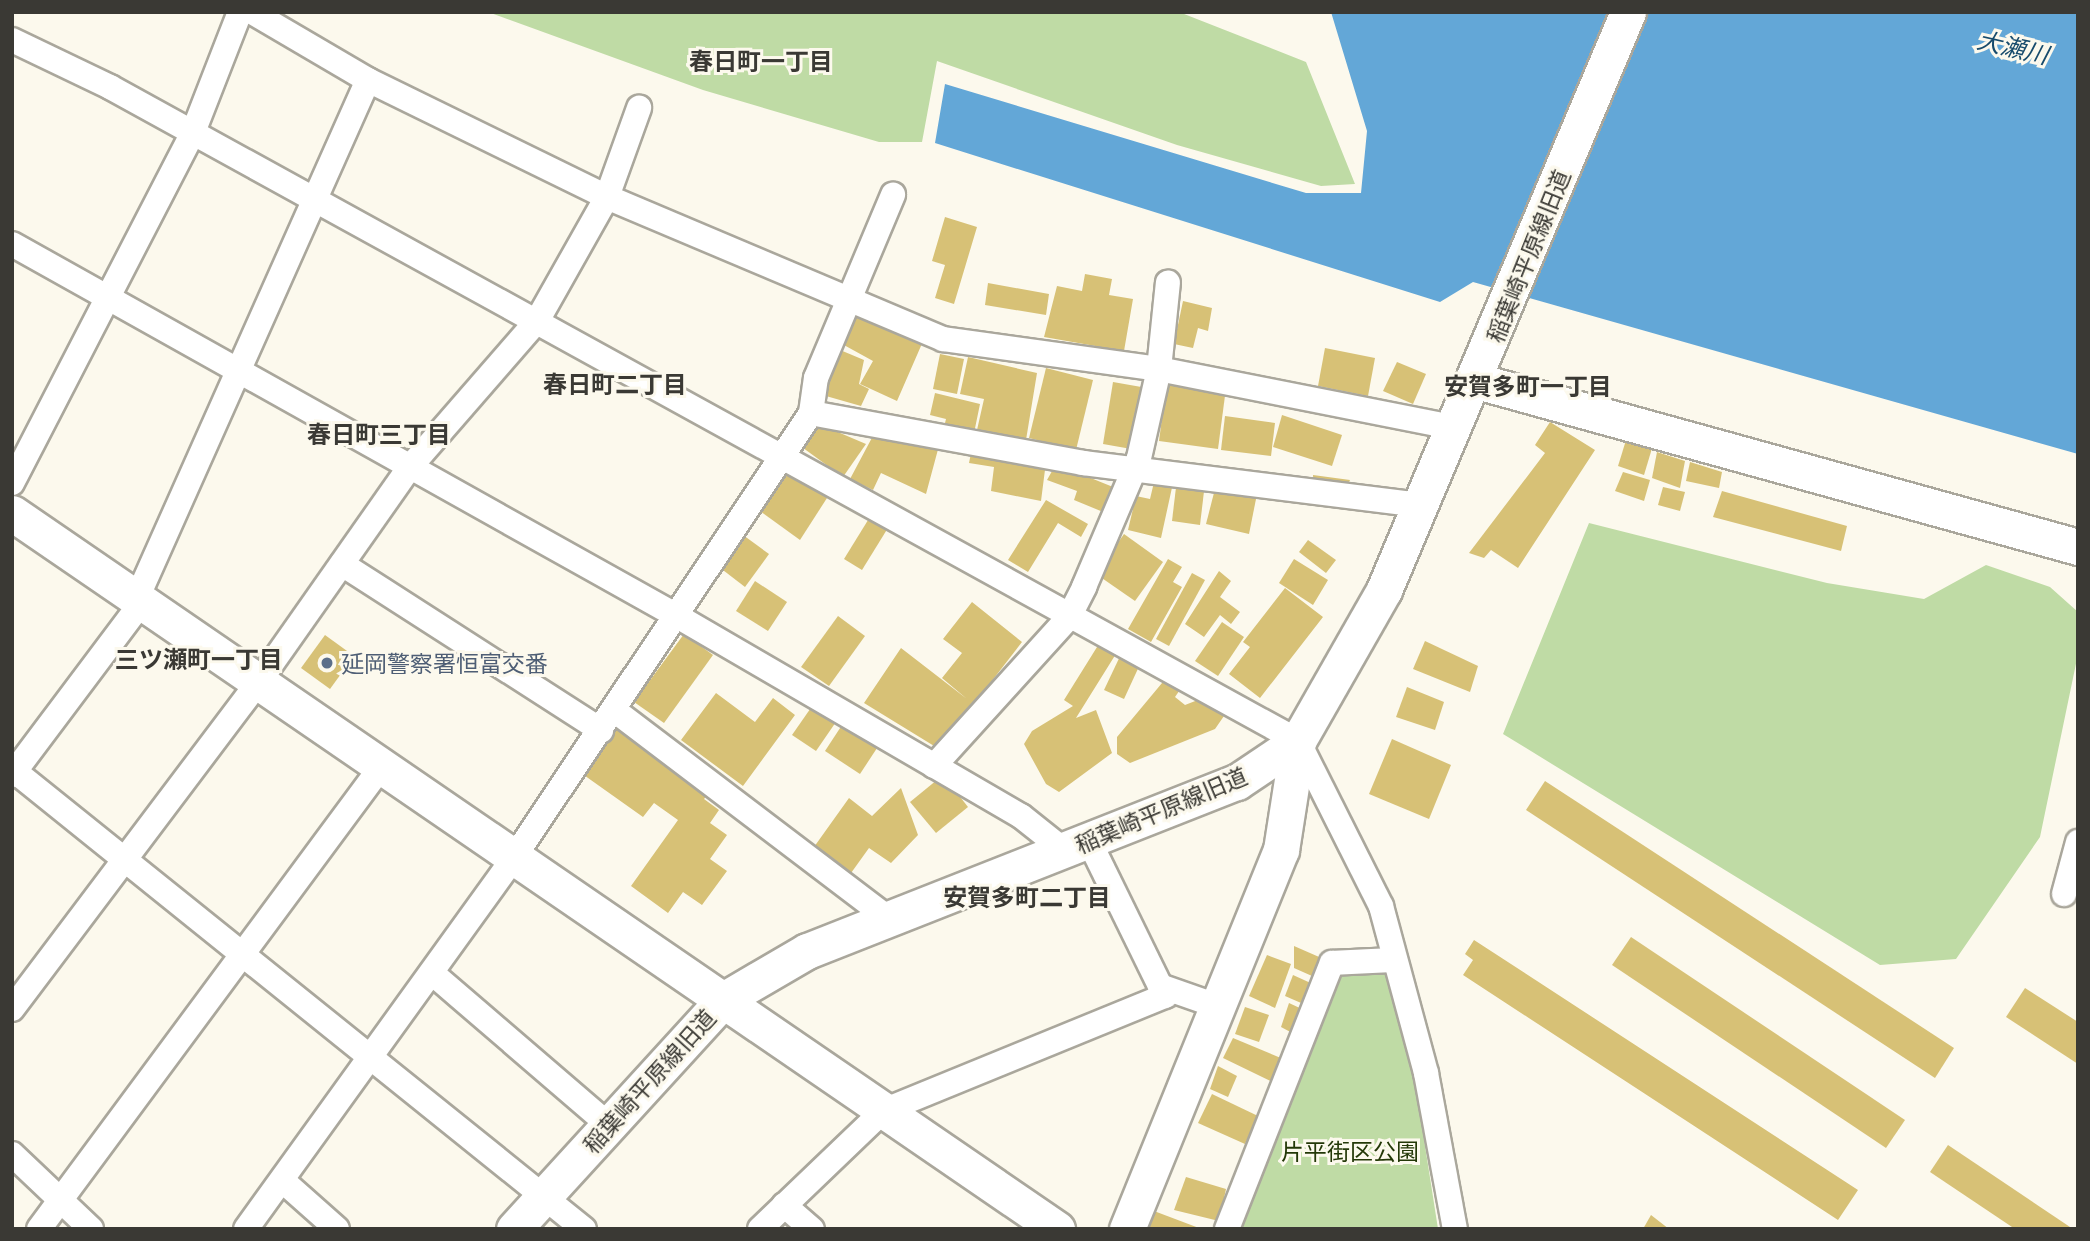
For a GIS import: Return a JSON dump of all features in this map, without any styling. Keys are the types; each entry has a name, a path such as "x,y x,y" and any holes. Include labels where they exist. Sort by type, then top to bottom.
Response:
{"street":[{"path":"12,483 192,135 240,12"},
{"path":"252,12 368,80 607,197 943,339 1159,369 1457,428"},
{"name":"稲葉崎平原線旧道","path":"514,1229 723,1000 807,951 1237,782 1298,741 1321,711 1457,428 1628,12"},
{"path":"12,40 537,321 1298,741 1381,906 1391,960 1426,1073 1455,1229"},
{"path":"368,80 311,199 140,600 13,772 127,859 584,1229"},
{"path":"12,1009 258,683 409,468 537,321 607,197 639,108"},
{"path":"246,1229 373,1058 513,859 784,457 811,413 816,378 893,195"},
{"path":"12,244 236,373 677,616 1077,846 1165,996 883,1111 760,1229"},
{"path":"934,766 1069,617 1135,469 1159,369 1168,282"},
{"path":"1477,381 2078,547"},
{"path":"811,413 1135,469 1422,505"},
{"path":"12,513 513,859 1058,1229"},
{"path":"342,564 607,720 888,918"},
{"path":"1128,1229 1281,850 1298,741"},
{"path":"39,1229 64,1202 382,767"},
{"path":"2063,894 2078,842"},
{"path":"1227,1229 1332,962 1391,960"},
{"path":"432,973 609,1125"},
{"path":"1160,986 1217,1006"},
{"path":"12,1154 91,1229"},
{"path":"283,1181 337,1229"},
{"path":"784,1205 812,1229"}],"green space":[{"path":"488,12 1179,12 1306,62 1355,184 1321,186 1177,145 937,61 922,142 879,142 703,90"},
{"path":"1589,523 1827,583 1924,599 1986,565 2050,587 2078,612 2078,654 2040,837 1956,959 1880,965 1503,734"},
{"name":"片平街区公園","path":"1338,966 1384,966 1411,1056 1438,1229 1237,1229"}],"water":[{"name":"大瀬川","path":"1331,12 2078,12 2078,454 1473,282 1440,302 935,143 945,84 1306,193 1361,193 1367,131"}],"building":[{"path":"945,217 977,227 954,304 935,298 945,265 932,261"},
{"path":"1085,274 1112,279 1109,295 1133,299 1124,351 1044,337 1057,286 1082,291"},
{"path":"988,283 1049,294 1046,315 985,305"},
{"path":"1183,301 1212,308 1208,331 1198,328 1193,348 1174,344"},
{"path":"851,307 924,339 897,401 860,384 873,361 833,339"},
{"path":"833,347 864,360 859,384 869,389 861,406 826,396"},
{"path":"1325,348 1375,358 1368,396 1318,386"},
{"path":"940,354 964,359 957,394 933,389"},
{"path":"968,357 1037,373 1026,440 977,430 984,399 960,394"},
{"path":"1397,362 1426,374 1413,404 1383,391"},
{"path":"1046,368 1093,380 1076,450 1029,438"},
{"path":"1167,379 1226,388 1218,449 1159,441"},
{"path":"1113,382 1147,388 1137,450 1103,444"},
{"path":"935,393 980,404 973,438 943,431 946,419 930,415"},
{"path":"1282,415 1342,435 1332,466 1273,447"},
{"path":"1225,416 1275,423 1271,456 1221,450"},
{"path":"1550,422 1595,450 1518,568 1491,550 1484,558 1469,553 1545,453 1535,445"},
{"path":"819,424 866,444 843,477 799,445"},
{"path":"875,432 940,442 926,494 881,473 873,490 850,479"},
{"path":"1627,437 1653,445 1644,475 1618,466"},
{"path":"972,448 1046,462 1041,501 991,491 994,467 969,463"},
{"path":"1657,452 1685,461 1680,488 1652,478"},
{"path":"1690,462 1722,472 1719,488 1686,481"},
{"path":"1056,464 1118,489 1108,514 1074,500 1077,491 1047,480"},
{"path":"791,467 827,498 800,540 757,509"},
{"path":"1623,472 1650,480 1644,501 1615,491"},
{"path":"1313,475 1350,480 1341,502 1314,496"},
{"path":"1155,478 1173,483 1161,538 1128,530 1136,496 1150,499"},
{"path":"1177,479 1205,483 1200,525 1172,521"},
{"path":"1216,485 1258,489 1249,534 1206,524"},
{"path":"1663,487 1685,492 1680,511 1658,505"},
{"path":"1722,491 1847,526 1841,551 1713,517"},
{"path":"1046,500 1088,524 1081,537 1058,523 1028,572 1008,560"},
{"path":"873,512 891,523 862,570 844,559"},
{"path":"1124,534 1163,562 1135,601 1096,574"},
{"path":"743,535 769,554 745,587 719,567"},
{"path":"1308,540 1336,560 1326,573 1299,552"},
{"path":"1168,559 1182,567 1173,582 1182,587 1151,642 1128,629"},
{"path":"1294,559 1328,580 1313,605 1279,583"},
{"path":"1219,571 1231,581 1220,597 1240,612 1231,624 1220,615 1204,637 1185,624"},
{"path":"1192,573 1205,580 1169,646 1156,639"},
{"path":"755,581 787,602 768,631 736,611"},
{"path":"1285,588 1323,617 1260,698 1229,674 1250,647 1243,642"},
{"path":"972,602 1022,642 939,749 864,703 901,648 967,699 942,678 962,653 943,639"},
{"path":"838,616 865,636 829,686 801,667"},
{"path":"1222,622 1244,637 1218,676 1195,661"},
{"path":"684,634 713,655 664,723 634,702"},
{"path":"325,635 354,656 330,689 301,668"},
{"path":"1102,639 1119,649 1076,718 1096,710 1112,753 1059,792 1046,784 1024,744 1032,731 1073,706 1064,700"},
{"path":"1425,641 1478,666 1470,692 1413,669"},
{"path":"1123,650 1142,660 1124,699 1104,690"},
{"path":"1172,671 1186,681 1175,697 1185,705 1208,696 1224,716 1215,729 1130,763 1117,754 1117,737"},
{"path":"1407,687 1444,702 1435,730 1396,717"},
{"path":"716,693 755,722 773,698 795,715 743,786 681,740"},
{"path":"815,702 838,719 816,751 792,735"},
{"path":"844,722 879,745 860,774 825,751"},
{"path":"615,726 709,793 704,799 719,810 710,823 727,835 710,859 727,871 702,905 683,892 668,913 631,886 678,820 654,803 643,817 581,773"},
{"path":"1392,739 1451,765 1429,819 1369,794"},
{"path":"943,775 968,807 936,833 910,802"},
{"path":"1545,781 1954,1048 1935,1078 1526,810"},
{"path":"901,788 918,835 891,863 869,848 846,880 809,854 849,798 872,816"},
{"path":"1631,937 1905,1120 1886,1148 1612,965"},
{"path":"1474,940 1858,1190 1838,1220 1463,975 1473,960 1465,954"},
{"path":"1294,946 1326,960 1321,980 1294,968"},
{"path":"1267,955 1291,964 1275,1008 1249,996"},
{"path":"1293,975 1315,985 1308,1006 1285,996"},
{"path":"2025,988 2078,1022 2078,1064 2006,1017"},
{"path":"1289,1003 1304,1010 1296,1035 1281,1027"},
{"path":"1245,1007 1269,1015 1259,1042 1235,1034"},
{"path":"1233,1038 1288,1061 1279,1085 1223,1058"},
{"path":"1218,1066 1237,1076 1228,1097 1210,1089"},
{"path":"1212,1094 1258,1116 1245,1144 1198,1123"},
{"path":"1948,1145 2073,1229 2015,1229 1930,1172"},
{"path":"1186,1177 1226,1189 1219,1221 1174,1210"},
{"path":"1154,1211 1199,1228 1199,1229 1147,1229"},
{"path":"1651,1215 1669,1229 1643,1229"}],"place":[{"name":"延岡警察署恒富交番","path":"327,663"}],"district":[{"name":"春日町一丁目","path":"761,61"},
{"name":"春日町二丁目","path":"615,384"},
{"name":"安賀多町一丁目","path":"1528,386"},
{"name":"春日町三丁目","path":"379,434"},
{"name":"三ツ瀬町一丁目","path":"199,659"},
{"name":"安賀多町二丁目","path":"1027,897"}]}
